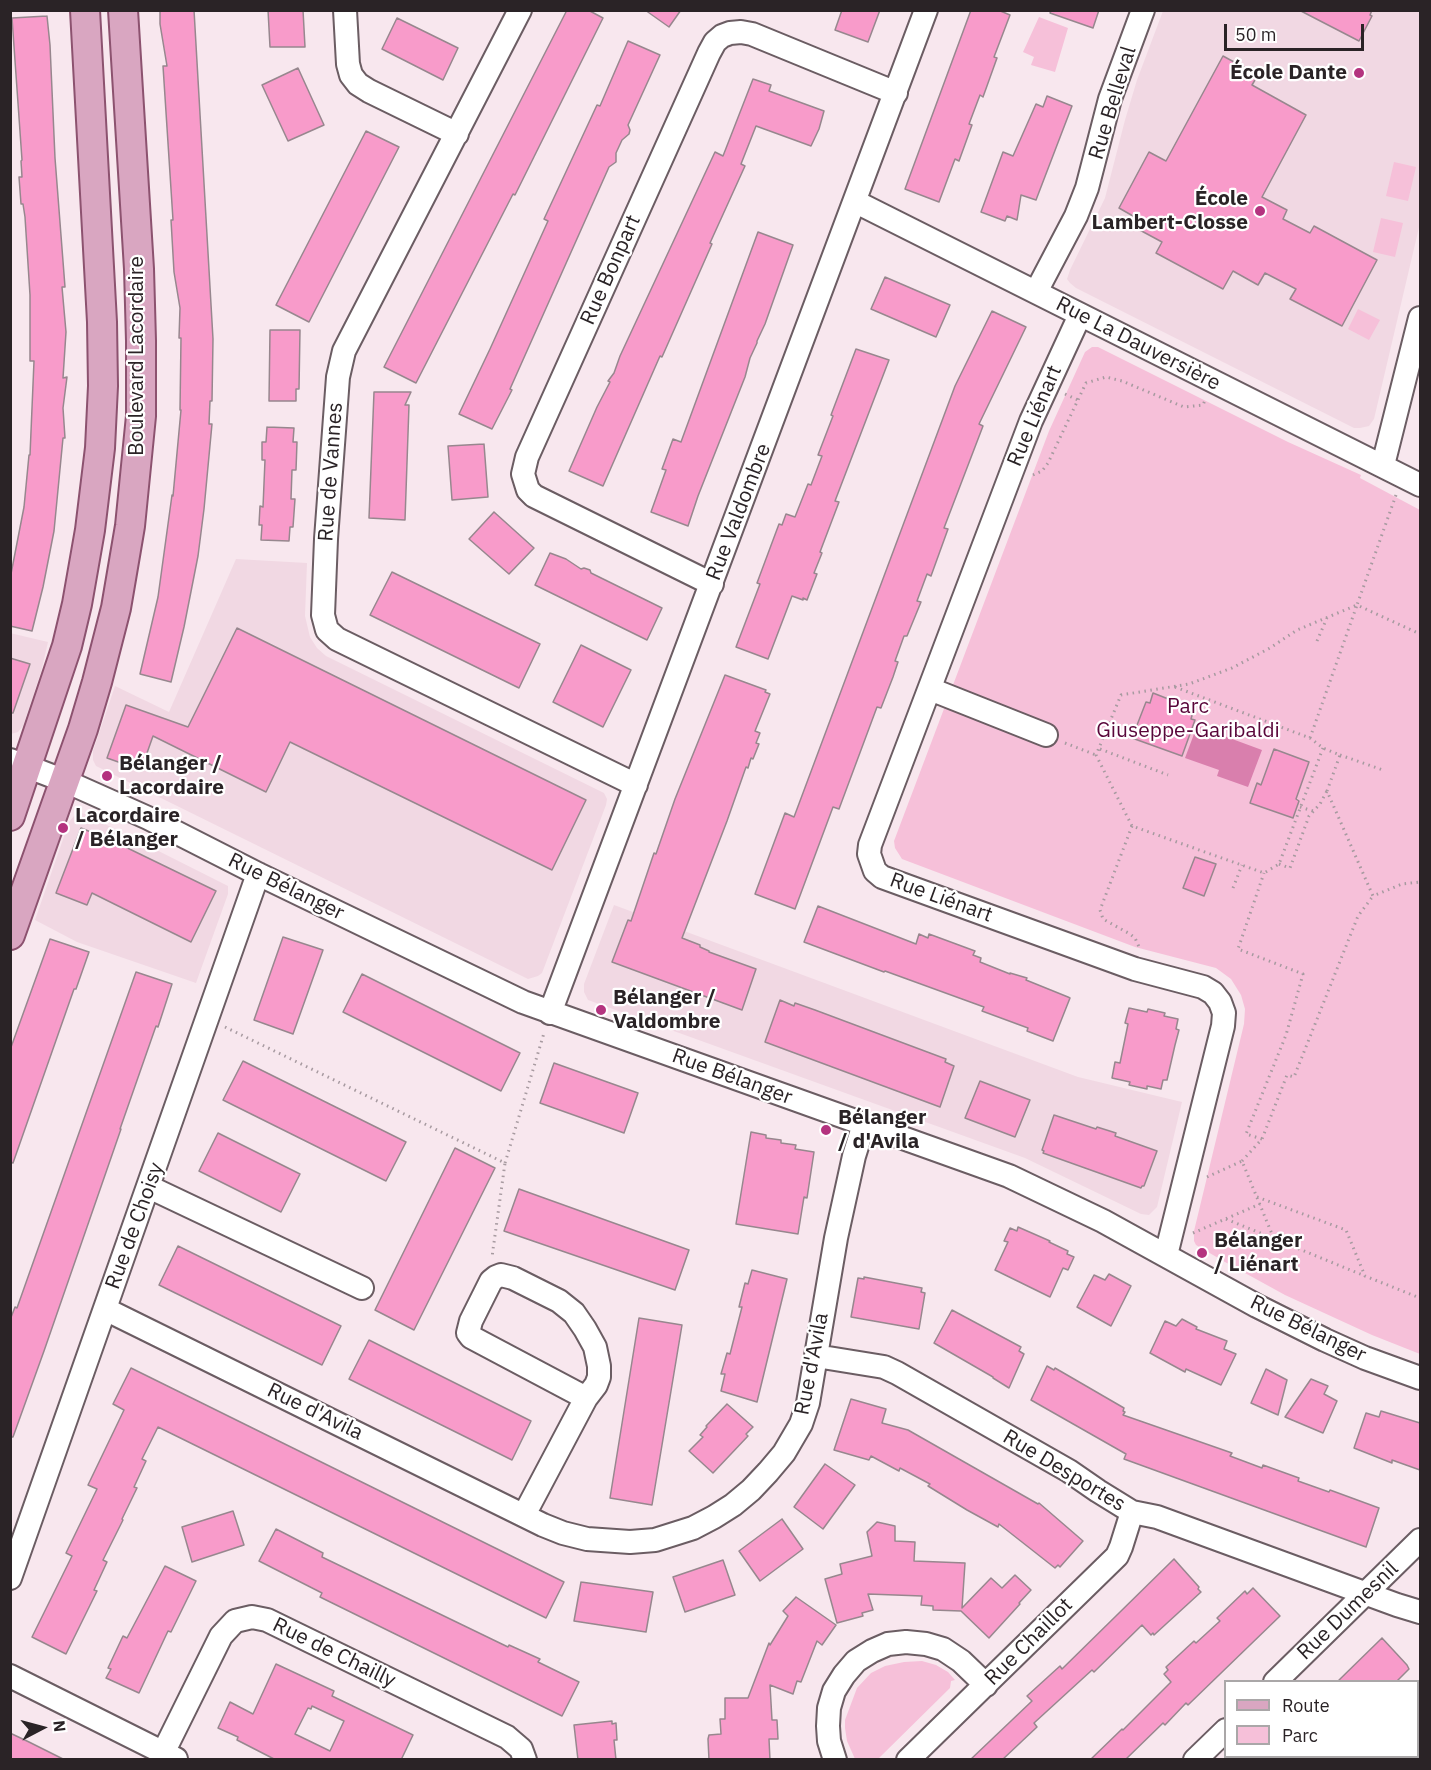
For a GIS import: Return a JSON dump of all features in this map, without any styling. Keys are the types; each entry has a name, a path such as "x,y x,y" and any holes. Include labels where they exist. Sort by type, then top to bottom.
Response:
{"main road":[{"name":"Boulevard Lacordaire","path":"10,816 19,764 67,646 90,530 100,448 103,386 102,322 85,10"},
{"name":"Boulevard Lacordaire","path":"10,935 98,682 116,608 130,526 141,416 141,329 123,10"}],"street":[{"path":"345,10 348,63 351,75 358,84 457,134"},
{"name":"Rue de Vannes","path":"520,10 351,335 341,364 326,539 324,623 327,630 337,639 636,785"},
{"name":"Rue Valdombre","path":"547,1023 926,10"},
{"name":"Rue Belleval","path":"1036,292 1076,216 1087,188 1110,99 1143,10"},
{"name":"Rue Bonpart","path":"712,584 534,496 528,490 523,474 527,457 715,42 730,33 752,34 896,93"},
{"name":"Rue La Dauversière","path":"856,202 1420,485"},
{"name":"Rue Liénart","path":"1080,315 1031,422 870,845 869,854 875,871 882,877 1135,969 1203,987 1214,993 1224,1013 1223,1026 1166,1255"},
{"path":"1383,465 1420,318"},
{"path":"930,689 1046,735"},
{"name":"Rue Bélanger","path":"19,764 65,781 148,818 258,874 523,1002 547,1023 864,1124 1009,1176 1103,1221 1257,1306 1325,1340 1365,1358 1420,1378"},
{"name":"Rue de Choisy","path":"10,1578 258,874"},
{"name":"Rue d'Avila","path":"105,1309 564,1533 609,1542 655,1540 693,1528 733,1505 768,1472 793,1439 801,1424 808,1403 836,1238 854,1156 864,1124"},
{"path":"149,1187 362,1288"},
{"path":"524,1515 586,1398 596,1385 599,1366 595,1347 585,1329 574,1313 559,1301 513,1278 501,1275 491,1281 469,1327 468,1333 471,1337 586,1398"},
{"name":"Rue Desportes","path":"816,1356 884,1367 897,1372 1069,1472 1132,1512 1157,1517 1420,1612"},
{"name":"Rue Chaillot","path":"908,1760 1117,1556 1132,1512"},
{"name":"Rue Dumesnil","path":"1277,1680 1420,1540"},
{"name":"Rue de Chailly","path":"170,1756 221,1636 236,1621 252,1617 267,1620 507,1737 521,1749 525,1760"},
{"path":"835,1760 829,1741 828,1726 829,1708 834,1691 856,1661 872,1650 888,1644 906,1642 943,1649 961,1661 986,1685"},
{"path":"10,1676 170,1756"},
{"path":"1197,1759 1224,1732"}],"path":[{"path":"1029,477 1042,471 1048,463 1086,383 1106,377 1122,381 1184,407 1203,405 1213,381"},
{"path":"1064,393 1078,400"},
{"path":"1310,738 1396,495"},
{"path":"1096,755 1120,695 1189,684 1232,668 1270,648 1297,630 1356,605 1420,634"},
{"path":"1317,641 1327,618"},
{"path":"1175,687 1310,738 1323,748 1383,770"},
{"path":"1046,735 1096,755 1132,826 1264,873"},
{"path":"1262,1139 1246,1134 1286,1035 1303,974 1238,949 1264,873 1279,864 1323,748"},
{"path":"1099,749 1168,775"},
{"path":"1279,864 1290,868 1310,816 1327,791 1340,755"},
{"path":"1327,791 1373,896"},
{"path":"1300,807 1313,812"},
{"path":"1132,826 1100,910 1103,919 1135,939 1141,951"},
{"path":"1233,888 1242,865"},
{"path":"1205,1177 1242,1161 1262,1139 1287,1075 1294,1077 1358,916 1373,896 1402,884 1420,882"},
{"path":"492,1257 505,1163 547,1023"},
{"path":"224,1026 505,1163"},
{"path":"1242,1161 1275,1239"},
{"path":"1257,1197 1346,1230 1365,1276"},
{"path":"1192,1234 1260,1204"},
{"path":"1226,1219 1420,1298"}],"shaded area":[{"name":"École Lambert-Closse","path":"1163,11 1420,11 1420,223 1374,419 1369,426 1354,428 1076,288 1067,279 1105,198 1137,80"},
{"path":"236,559 307,563 305,616 310,637 326,656 604,793 607,799 606,805 542,973 538,976 528,979 96,766 93,751 115,686 169,712"},
{"path":"10,633 48,642 41,672 23,726 18,732 11,734"},
{"path":"1197,726 1262,750 1248,787 1217,776 1219,770 1185,758"},
{"path":"81,813 228,886 228,894 196,983 77,942 35,920 69,822"},
{"path":"614,905 1078,1077 1182,1102 1157,1207 1149,1215 1141,1214 1025,1158 588,1000 584,992 584,984"}],"green space":[{"path":"1039,17 1068,28 1055,72 1031,65 1034,57 1023,52"},
{"path":"1394,162 1416,167 1408,201 1386,196"},
{"path":"1381,218 1403,223 1395,257 1373,252"},
{"path":"1358,309 1380,320 1369,340 1348,329"},
{"name":"Parc Giuseppe-Garibaldi","path":"1092,347 1098,347 1288,442 1361,475 1360,478 1420,510 1420,1354 1372,1335 1285,1295 1196,1245 1194,1231 1244,1024 1245,1009 1241,995 1231,979 1216,968 1135,947 902,859 895,848 894,841 1049,431 1085,352"},
{"path":"922,1661 948,1672 955,1680 951,1681 950,1688 878,1759 855,1759 847,1741 845,1720 857,1688 871,1673 885,1666"}],"building":[{"path":"160,10 194,10 213,339 212,401 210,401 209,424 212,424 204,509 198,556 171,682 140,674 158,597 173,496 181,410 180,308 174,272 163,66 167,66"},
{"path":"268,10 303,10 305,47 270,47"},
{"path":"567,10 588,10 603,18 515,195 513,194 416,383 384,367"},
{"path":"645,10 681,10 669,27"},
{"path":"842,10 880,10 868,42 835,30"},
{"path":"971,10 998,10 1010,15 994,57 997,58 983,97 980,95 969,124 972,125 959,161 955,159 939,202 905,189"},
{"path":"1051,10 1099,10 1093,28 1050,13"},
{"path":"1299,10 1372,10 1370,15 1372,16 1359,41"},
{"path":"47,16 65,287 62,287 66,332 63,378 67,377 63,408 65,438 63,438 54,531 32,631 10,626 10,579 24,507 30,455 34,361 30,361 30,295 25,217 23,204 21,204 19,177 22,177 22,160 12,18"},
{"path":"397,18 458,48 443,80 382,49"},
{"path":"628,41 660,55 628,125 629,134 622,140 616,153 616,162 609,167 510,389 512,390 492,429 459,414 548,221 544,219 597,105 600,106"},
{"path":"1223,56 1258,75 1252,85 1306,115 1262,197 1287,210 1283,219 1310,233 1314,226 1377,260 1342,326 1290,299 1296,289 1265,273 1258,285 1233,271 1223,289 1156,253 1162,242 1136,228 1140,220 1119,208 1149,152 1166,161"},
{"path":"298,68 324,125 288,141 262,85"},
{"path":"753,79 771,85 769,91 824,111 819,129 811,146 756,126 741,164 745,166 710,243 712,244 603,486 569,471 610,382 608,381 614,373 715,152 723,156"},
{"path":"1047,96 1072,106 1036,200 1021,195 1017,220 1007,216 1005,221 981,212 1003,152 1013,156 1036,104 1043,107"},
{"path":"366,131 399,147 309,322 276,305"},
{"path":"758,232 793,245 688,526 651,512 666,470 662,469 673,439 681,442"},
{"path":"885,277 950,305 936,337 871,309"},
{"path":"992,311 1026,327 979,424 983,426 944,528 948,529 931,576 927,574 917,601 921,602 907,636 904,636 895,661 898,662 893,677 881,708 877,707 839,809 833,807 795,909 755,894 785,813 794,817 955,386"},
{"path":"270,330 300,330 299,389 296,389 296,401 269,401"},
{"path":"856,349 889,360 835,501 839,502 820,552 822,553 814,573 817,574 807,600 792,596 768,659 736,647 760,584 757,583 779,524 782,525 786,514 795,517 808,484 811,485 822,456 818,455 833,416 831,415"},
{"path":"374,392 411,392 405,405 409,405 405,520 369,518"},
{"path":"267,427 294,428 293,442 297,442 296,470 292,470 291,499 295,499 293,527 290,527 289,541 261,540 262,525 259,525 260,506 263,507 265,460 262,460 262,442 266,442"},
{"path":"484,444 488,497 452,500 448,446"},
{"path":"494,512 534,548 509,574 469,539"},
{"path":"550,553 566,559 581,569 590,570 591,573 662,608 647,640 535,585"},
{"path":"392,572 540,644 519,688 370,615"},
{"path":"237,628 586,800 552,870 290,742 266,792 153,736 141,770 107,758 126,705 188,727"},
{"path":"581,645 631,670 603,727 553,702"},
{"path":"10,658 30,664 13,713 10,713"},
{"path":"725,675 766,690 765,692 770,694 755,731 760,733 756,743 759,744 748,768 746,767 682,938 700,945 709,952 756,969 742,1010 612,962 628,920 631,921 654,853 656,854 675,799"},
{"path":"1153,693 1194,709 1191,719 1195,720 1182,756 1132,738 1146,702 1150,703"},
{"path":"1274,749 1309,762 1296,799 1299,801 1293,818 1250,803 1257,783 1261,785"},
{"path":"81,828 216,891 191,942 92,893 87,905 56,893"},
{"path":"1195,857 1216,864 1204,896 1183,888"},
{"path":"818,906 916,944 919,934 928,938 929,934 975,951 973,955 981,958 980,962 1027,978 1026,980 1070,998 1053,1041 1027,1031 1028,1028 982,1011 984,1007 804,942"},
{"path":"283,937 323,950 293,1034 254,1020"},
{"path":"50,939 89,952 13,1163 10,1162 10,1050"},
{"path":"136,972 172,984 44,1351 13,1437 10,1437 10,1320 15,1307 17,1308"},
{"path":"362,974 520,1053 501,1091 343,1012"},
{"path":"780,1000 794,1006 795,1003 815,1010 946,1059 945,1062 954,1066 940,1107 765,1042"},
{"path":"1129,1008 1147,1012 1148,1009 1178,1019 1176,1029 1179,1030 1167,1080 1163,1080 1161,1089 1129,1085 1130,1082 1112,1078 1115,1062 1120,1063"},
{"path":"243,1061 406,1142 386,1181 223,1100"},
{"path":"554,1063 638,1093 624,1133 540,1103"},
{"path":"980,1081 1030,1100 1015,1137 965,1118"},
{"path":"1054,1115 1116,1133 1115,1136 1157,1151 1144,1186 1141,1188 1043,1153"},
{"path":"751,1132 766,1135 766,1138 781,1140 781,1143 796,1145 795,1149 814,1152 807,1198 804,1197 798,1234 736,1224"},
{"path":"218,1133 300,1174 281,1212 199,1171"},
{"path":"455,1148 495,1168 414,1330 375,1310"},
{"path":"519,1189 689,1250 675,1290 504,1231"},
{"path":"1018,1227 1050,1241 1074,1257 1068,1270 1063,1268 1050,1297 995,1270 1008,1242 1004,1241 1010,1228 1017,1231"},
{"path":"178,1246 341,1326 322,1365 159,1285"},
{"path":"752,1270 787,1279 757,1402 721,1391 725,1374 721,1374 727,1353 730,1354 742,1307 739,1307 745,1283 748,1284"},
{"path":"1109,1274 1131,1286 1111,1326 1077,1307 1094,1275 1105,1280"},
{"path":"864,1277 922,1288 921,1292 925,1293 919,1329 851,1317 858,1278 864,1279"},
{"path":"952,1310 1021,1347 1019,1351 1024,1354 1009,1388 934,1343"},
{"path":"639,1318 682,1325 652,1505 610,1498"},
{"path":"1182,1319 1197,1327 1196,1329 1227,1341 1224,1349 1236,1354 1221,1385 1186,1369 1185,1372 1150,1353 1165,1321 1176,1326"},
{"path":"369,1340 531,1421 512,1460 349,1379"},
{"path":"1047,1366 1054,1370 1055,1368 1124,1408 1123,1415 1232,1453 1230,1456 1262,1468 1263,1465 1299,1478 1298,1481 1379,1508 1366,1547 1124,1459 1126,1454 1031,1400"},
{"path":"131,1368 564,1582 546,1618 158,1427 142,1459 146,1461 134,1487 137,1488 103,1560 107,1562 94,1590 97,1591 66,1654 32,1637 72,1556 66,1553 97,1489 88,1485 124,1410 113,1404"},
{"path":"1266,1369 1287,1380 1278,1415 1251,1403"},
{"path":"1311,1379 1328,1386 1324,1394 1337,1401 1323,1433 1285,1417"},
{"path":"851,1399 886,1409 882,1423 908,1430 1039,1503 1083,1541 1060,1567 1058,1565 1055,1568 999,1524 998,1527 967,1510 928,1486 930,1484 871,1456 869,1460 834,1450"},
{"path":"727,1404 753,1427 746,1434 748,1436 713,1473 689,1451 703,1437 700,1435 706,1426"},
{"path":"1381,1411 1420,1423 1420,1470 1392,1460 1392,1463 1354,1448 1366,1413 1379,1417"},
{"path":"825,1464 855,1485 823,1529 794,1507"},
{"path":"233,1511 244,1545 192,1562 182,1527"},
{"path":"782,1519 803,1549 760,1581 739,1551"},
{"path":"877,1522 895,1526 895,1541 915,1542 914,1561 965,1563 962,1608 991,1578 1002,1588 1015,1575 1031,1590 989,1638 961,1611 933,1610 933,1606 921,1605 922,1596 868,1594 873,1610 862,1613 863,1616 837,1623 825,1579 842,1574 840,1564 872,1556 867,1532"},
{"path":"276,1529 323,1553 322,1557 508,1647 509,1645 540,1659 538,1662 579,1682 562,1716 320,1597 322,1593 259,1561"},
{"path":"1174,1559 1201,1592 1154,1635 1153,1633 1151,1635 1142,1625 1094,1672 1092,1670 1034,1723 1037,1727 1002,1760 970,1760 1032,1701 1027,1696 1060,1666 1062,1669"},
{"path":"723,1560 735,1595 685,1612 673,1577"},
{"path":"165,1566 196,1581 171,1632 168,1631 139,1693 106,1678 111,1669 108,1668 123,1636 127,1638"},
{"path":"581,1582 653,1592 646,1632 574,1621"},
{"path":"1253,1588 1280,1616 1188,1705 1186,1703 1165,1725 1163,1723 1125,1760 1090,1760 1171,1682 1164,1674 1168,1670 1166,1667 1220,1621 1217,1618 1245,1591 1247,1594"},
{"path":"796,1597 836,1625 822,1645 817,1641 801,1682 797,1681 793,1694 770,1685 772,1720 777,1720 778,1739 769,1739 770,1760 709,1760 709,1735 721,1734 720,1719 725,1719 725,1698 748,1698 769,1643 770,1645 788,1616 783,1611"},
{"path":"1382,1638 1409,1669 1398,1680 1339,1680"},
{"path":"276,1664 334,1691 332,1696 413,1735 401,1760 276,1760 218,1728 230,1702 253,1714","holes":["312,1706 344,1721 330,1751 295,1734 308,1708 311,1709"]},
{"path":"612,1721 612,1724 616,1723 617,1740 614,1740 616,1760 578,1760 574,1725"},
{"path":"10,1733 29,1742 65,1760 10,1760"}],"place":[{"name":"École Dante","path":"1359,73"},
{"name":"École Lambert-Closse","path":"1260,211"},
{"name":"Bélanger / Lacordaire","path":"107,776"},
{"name":"Lacordaire / Bélanger","path":"63,828"},
{"name":"Bélanger / Valdombre","path":"601,1010"},
{"name":"Bélanger / d'Avila","path":"826,1130"},
{"name":"Bélanger / Liénart","path":"1202,1253"}]}
